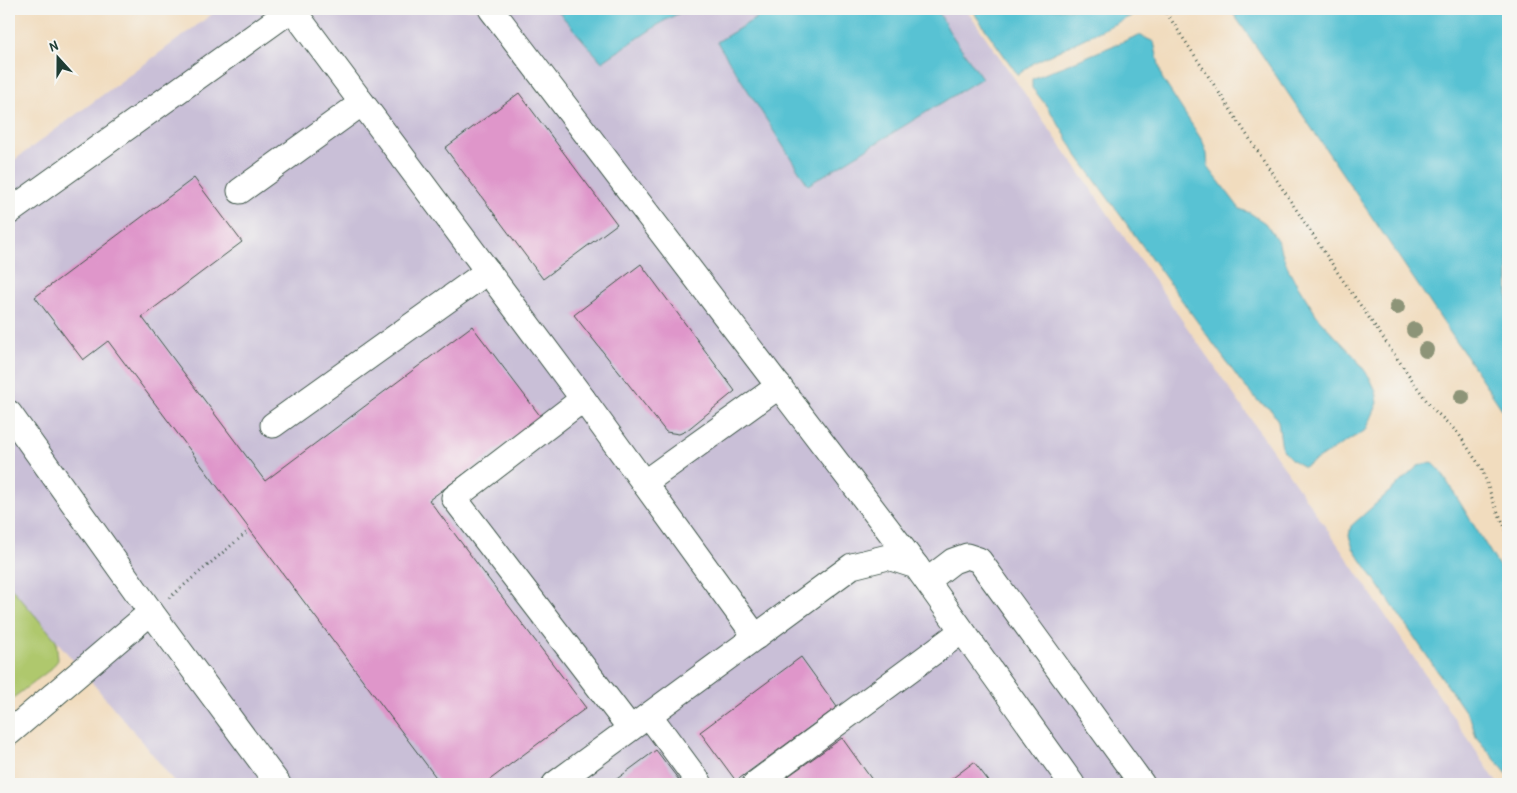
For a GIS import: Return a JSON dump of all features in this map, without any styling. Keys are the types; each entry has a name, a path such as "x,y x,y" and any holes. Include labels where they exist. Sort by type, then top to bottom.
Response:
{"lane":[{"path":"9,212 292,9 583,399 756,637"},
{"path":"491,9 921,573 1072,784"},
{"path":"240,191 362,103"},
{"path":"273,425 488,271"},
{"path":"644,483 779,386"},
{"path":"583,399 454,498 640,722 700,784"},
{"path":"9,413 151,612 278,784"},
{"path":"555,784 852,566 888,557 921,573 967,556 979,560 1142,784"},
{"path":"9,733 151,612"},
{"path":"755,784 962,631"}],"path":[{"path":"1164,9 1340,276 1431,406 1458,433 1482,468 1493,501 1508,534"},
{"path":"151,612 246,532"}],"shaded area":[{"path":"219,9 966,9 1347,558 1498,784 176,784 9,585 9,164"}],"green space":[{"path":"9,585 56,640 58,660 51,669 9,701"}],"water":[{"path":"556,9 687,9 664,21 602,62"},
{"path":"771,9 937,9 949,31 982,78 808,185 717,42"},
{"path":"1137,9 1131,16 1033,63 1018,75 976,16 974,10"},
{"path":"1230,9 1508,9 1508,418 1260,52"},
{"path":"1139,35 1154,42 1162,78 1203,142 1207,154 1208,167 1240,209 1265,223 1277,240 1290,273 1319,319 1355,357 1370,378 1376,391 1378,403 1366,430 1304,467 1292,460 1282,449 1278,421 1271,410 1258,401 1241,382 1076,154 1061,128 1032,88 1032,79"},
{"path":"1432,462 1440,470 1508,581 1508,775 1476,737 1471,720 1353,548 1349,536 1351,526 1418,466"}],"building":[{"path":"519,93 617,224 543,279 445,148"},
{"path":"194,178 242,242 142,317 265,481 472,326 541,417 429,500 586,708 484,784 441,784 108,341 83,360 35,297"},
{"path":"641,264 735,391 686,431 679,434 666,432 574,315"},
{"path":"801,657 837,707 736,781 700,732"},
{"path":"842,738 875,784 777,784"},
{"path":"656,750 682,784 610,784"},
{"path":"974,762 991,784 945,784"}]}
